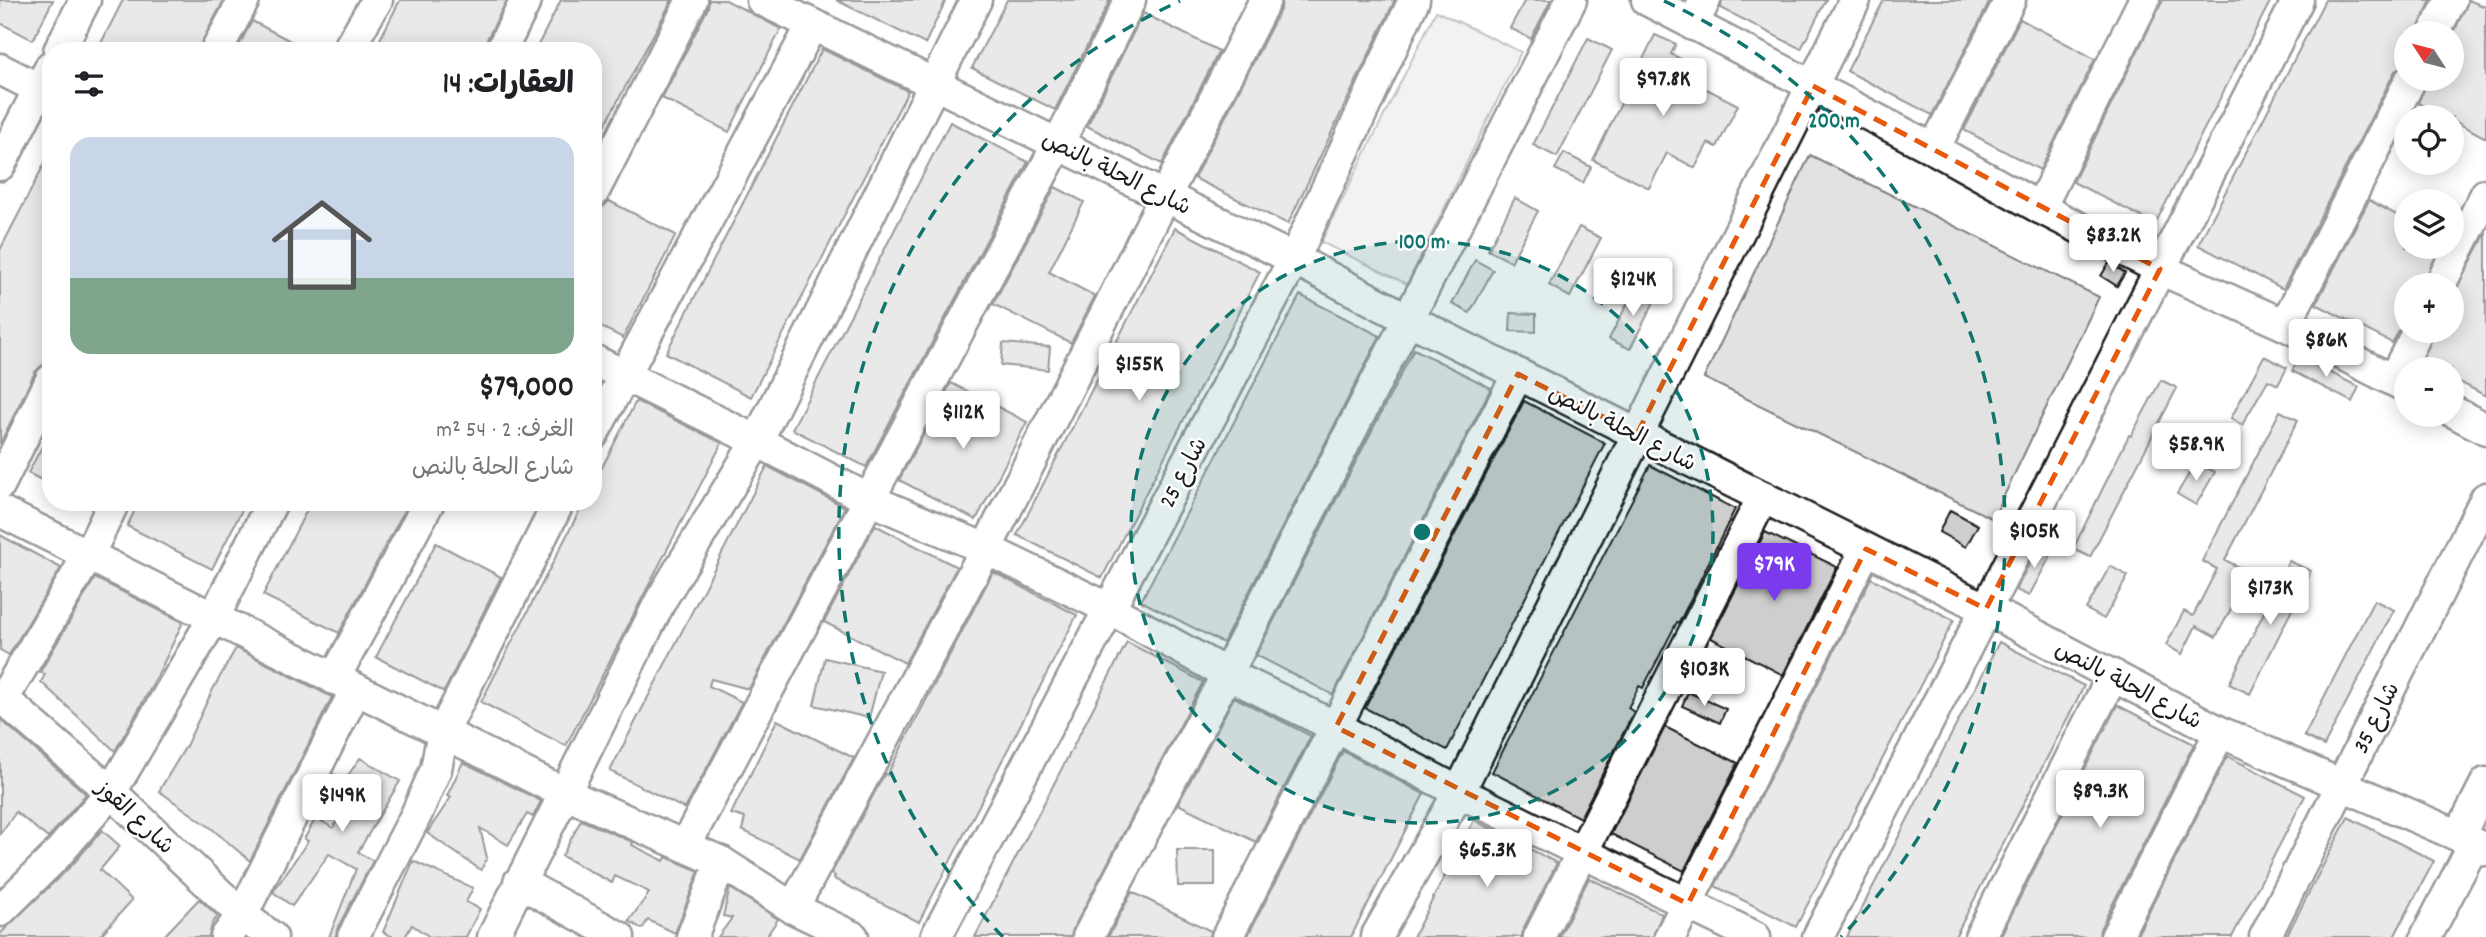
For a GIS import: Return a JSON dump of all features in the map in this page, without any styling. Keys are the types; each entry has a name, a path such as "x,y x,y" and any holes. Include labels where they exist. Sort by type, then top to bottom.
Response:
{"street":[{"path":"64,42 85,0"},
{"path":"221,42 244,0"},
{"path":"352,42 377,0"},
{"path":"505,42 526,0"},
{"path":"602,175 692,0"},
{"name":"شارع الحلة بالنص","path":"762,0 799,13 935,85 1294,259 1986,608 2220,732 2473,843"},
{"path":"493,937 661,600 757,441 976,0"},
{"path":"685,846 1058,144 1130,0"},
{"path":"793,908 986,549 1265,0"},
{"name":"شارع 25","path":"936,937 1294,259 1414,0"},
{"path":"1088,937 1227,674 1571,0"},
{"path":"1647,0 1699,12 1813,86 2040,208 2160,269 2285,325 2394,381"},
{"path":"1376,937 1459,792 1855,0"},
{"path":"1934,149 2010,0"},
{"path":"2040,208 2144,0"},
{"path":"1818,937 2298,0"},
{"path":"2440,21 2451,0"},
{"path":"602,416 799,13"},
{"path":"0,69 42,82"},
{"path":"2285,325 2405,91"},
{"path":"0,165 42,93"},
{"path":"2447,273 2486,194"},
{"path":"602,365 868,499 986,549 1110,609 1227,674 1336,727 1459,792 1755,937"},
{"path":"1227,937 1518,374"},
{"path":"0,484 42,398"},
{"path":"2464,417 2486,429"},
{"path":"1539,937 1763,497"},
{"name":"شارع 35","path":"2264,937 2486,498"},
{"path":"0,511 564,793 721,862 793,908 853,937"},
{"path":"2,698 88,556 110,511"},
{"path":"0,911 55,857 111,792 213,619 267,511"},
{"path":"234,926 425,511"},
{"path":"353,937 421,804 436,769 443,732 554,511"},
{"path":"1670,937 1866,549"},
{"path":"1980,937 2113,675"},
{"name":"شارع القوز","path":"2,698 111,792 234,926 272,937"},
{"path":"2116,937 2220,732"},
{"path":"2426,937 2473,843 2486,783"},
{"path":"692,937 721,862"},
{"path":"519,882 619,937"}],"highlighted area":[{"path":"1813,86 2160,269 1986,609 1866,549 1688,904 1336,727 1518,374 1637,434"}],"shaded area":[{"path":"1436,11 1521,52 1407,284 1321,242"},
{"path":"1810,155 2099,297 1993,519 1704,378"}],"building":[{"path":"0,0 53,0 33,40 0,23"},
{"path":"123,0 224,0 202,42 102,42"},
{"path":"400,0 507,0 486,42 379,42"},
{"path":"561,0 672,0 602,130 602,42 540,42"},
{"path":"709,0 726,0 781,29 729,132 662,98 708,8"},
{"path":"836,0 946,0 925,44"},
{"path":"1007,0 1110,0 1055,110 972,68"},
{"path":"1282,0 1395,0 1288,224 1194,178 1281,8"},
{"path":"1525,0 1551,0 1531,39 1510,28"},
{"path":"1722,0 1826,0 1801,49 1721,8"},
{"path":"1884,0 1984,0 1989,3 1932,115 1847,71"},
{"path":"2163,0 2271,0 2155,224 2073,182"},
{"path":"2325,0 2431,0 2422,21 2394,21 2394,73 2283,289 2198,245"},
{"path":"2468,0 2486,7 2486,138 2464,126 2464,105 2418,103 2423,91 2464,91 2464,21 2459,21"},
{"path":"1143,13 1219,51 1162,164 1087,126"},
{"path":"2020,19 2095,59 2040,170 1964,130"},
{"path":"252,21 293,42 241,42"},
{"path":"1655,35 1676,44 1671,54 1700,69 1693,82 1738,105 1717,147 1708,143 1695,168 1667,153 1649,188 1593,160"},
{"path":"1588,38 1612,50 1557,157 1533,145"},
{"path":"822,49 908,91 751,397 666,353"},
{"path":"950,122 1028,162 866,467 792,429"},
{"path":"1564,153 1591,167 1583,183 1555,169"},
{"path":"42,168 42,366 35,372 0,444 0,250"},
{"path":"1055,187 1084,202 1049,272 1095,296 1071,343 993,304"},
{"path":"1515,198 1538,211 1511,262 1488,250"},
{"path":"2369,200 2394,214 2394,259 2435,259 2428,273 2394,273 2392,343 2316,304"},
{"path":"609,201 676,235 623,338 602,328 603,207"},
{"path":"1579,227 1601,238 1570,297 1549,285"},
{"path":"1175,228 1260,272 1102,578 1017,535"},
{"path":"2486,233 2486,396 2464,384 2464,357 2424,357 2430,343 2464,343 2464,274"},
{"path":"1475,260 1493,270 1470,313 1452,304"},
{"path":"2109,263 2125,273 2117,286 2101,276"},
{"path":"1636,287 1656,298 1630,349 1609,339"},
{"path":"1300,295 1380,336 1223,643 1141,601"},
{"path":"1511,313 1536,314 1536,332 1510,331"},
{"path":"1003,343 1050,347 1048,370 1001,365"},
{"path":"1414,349 1491,388 1333,695 1256,655"},
{"path":"2264,356 2287,368 2278,385 2268,380 2242,425 2231,418"},
{"path":"2299,357 2359,387 2352,402 2292,371"},
{"path":"2161,380 2177,388 2090,557 2073,549 2129,435 2131,436"},
{"path":"951,383 1027,422 976,520 899,480"},
{"path":"636,401 722,443 566,746 481,702 579,511 602,511 602,467"},
{"path":"1524,401 1605,443 1447,750 1365,708"},
{"path":"2280,411 2298,420 2225,560 2250,573 2216,637 2196,626 2182,654 2166,645 2184,611 2193,616 2217,569 2202,561"},
{"path":"42,446 42,480 28,473"},
{"path":"2196,462 2215,472 2196,505 2177,494"},
{"path":"1650,465 1735,509 1679,623 1677,622 1643,688 1639,686 1628,708 1634,712 1580,818 1492,772"},
{"path":"767,466 845,507 749,689 711,679 709,686 742,702 685,809 610,771"},
{"path":"1950,510 1978,525 1966,547 1939,532"},
{"path":"134,511 241,511 212,569 127,526"},
{"path":"306,511 404,511 339,633 263,595"},
{"path":"875,525 957,567 905,663 824,622"},
{"path":"1765,532 1837,567 1783,675 1711,638"},
{"path":"0,535 61,568 9,655 0,650"},
{"path":"436,543 501,577 444,692 376,657"},
{"path":"2039,544 2053,551 2029,596 2016,590"},
{"path":"2289,561 2311,571 2250,694 2229,684"},
{"path":"2110,566 2128,576 2104,619 2086,609"},
{"path":"993,572 1077,615 919,922 834,879 835,876 831,874 885,773 887,775"},
{"path":"95,578 183,622 157,677 115,751 41,682 45,674 40,672"},
{"path":"1871,578 1954,620 1796,927 1715,886"},
{"path":"2374,600 2394,610 2324,746 2304,736"},
{"path":"1127,642 1203,682 1071,937 975,937"},
{"path":"1999,642 2084,686 1955,937 1847,937"},
{"path":"236,648 332,697 250,861 211,828 159,791 186,746"},
{"path":"825,658 881,671 869,718 814,705"},
{"path":"1688,692 1726,709 1720,723 1682,706"},
{"path":"1234,697 1311,736 1256,842 1178,804"},
{"path":"2117,705 2194,744 2100,929 2099,937 2000,937"},
{"path":"0,719 86,794 48,838 16,812 0,834"},
{"path":"777,720 854,758 800,859 742,830 745,818 731,814"},
{"path":"1665,727 1738,763 1684,871 1611,834"},
{"path":"1343,751 1424,794 1351,937 1247,937"},
{"path":"2227,756 2305,796 2232,937 2136,937"},
{"path":"360,758 400,781 358,852 373,861 337,929 336,937 329,937 356,869 329,854 292,906 273,892 308,841 304,839 316,818 333,828 348,802 326,788 333,774 344,781"},
{"path":"463,762 541,801 533,817 527,814 508,845 480,828 487,858 481,870 427,833 451,797 447,796"},
{"path":"2348,817 2434,861 2394,937 2286,937"},
{"path":"581,820 633,842 632,845 664,861 666,857 699,871 675,933 648,920 642,929 629,921 649,893 647,891 615,876 612,883 562,856"},
{"path":"1474,820 1557,863 1523,929 1522,937 1413,937"},
{"path":"102,830 120,846 100,870 132,900 99,937 0,937 0,934 74,863"},
{"path":"1177,850 1215,850 1215,886 1178,886"},
{"path":"413,861 473,888 466,902 480,909 466,937 430,937 412,925 405,937 393,937 383,932"},
{"path":"1589,878 1662,914 1653,937 1559,937"},
{"path":"730,888 778,919 766,937 718,937 732,918 723,916"},
{"path":"1132,892 1211,931 1210,937 1108,937"},
{"path":"199,899 218,916 212,924 209,937 163,937"}]}
